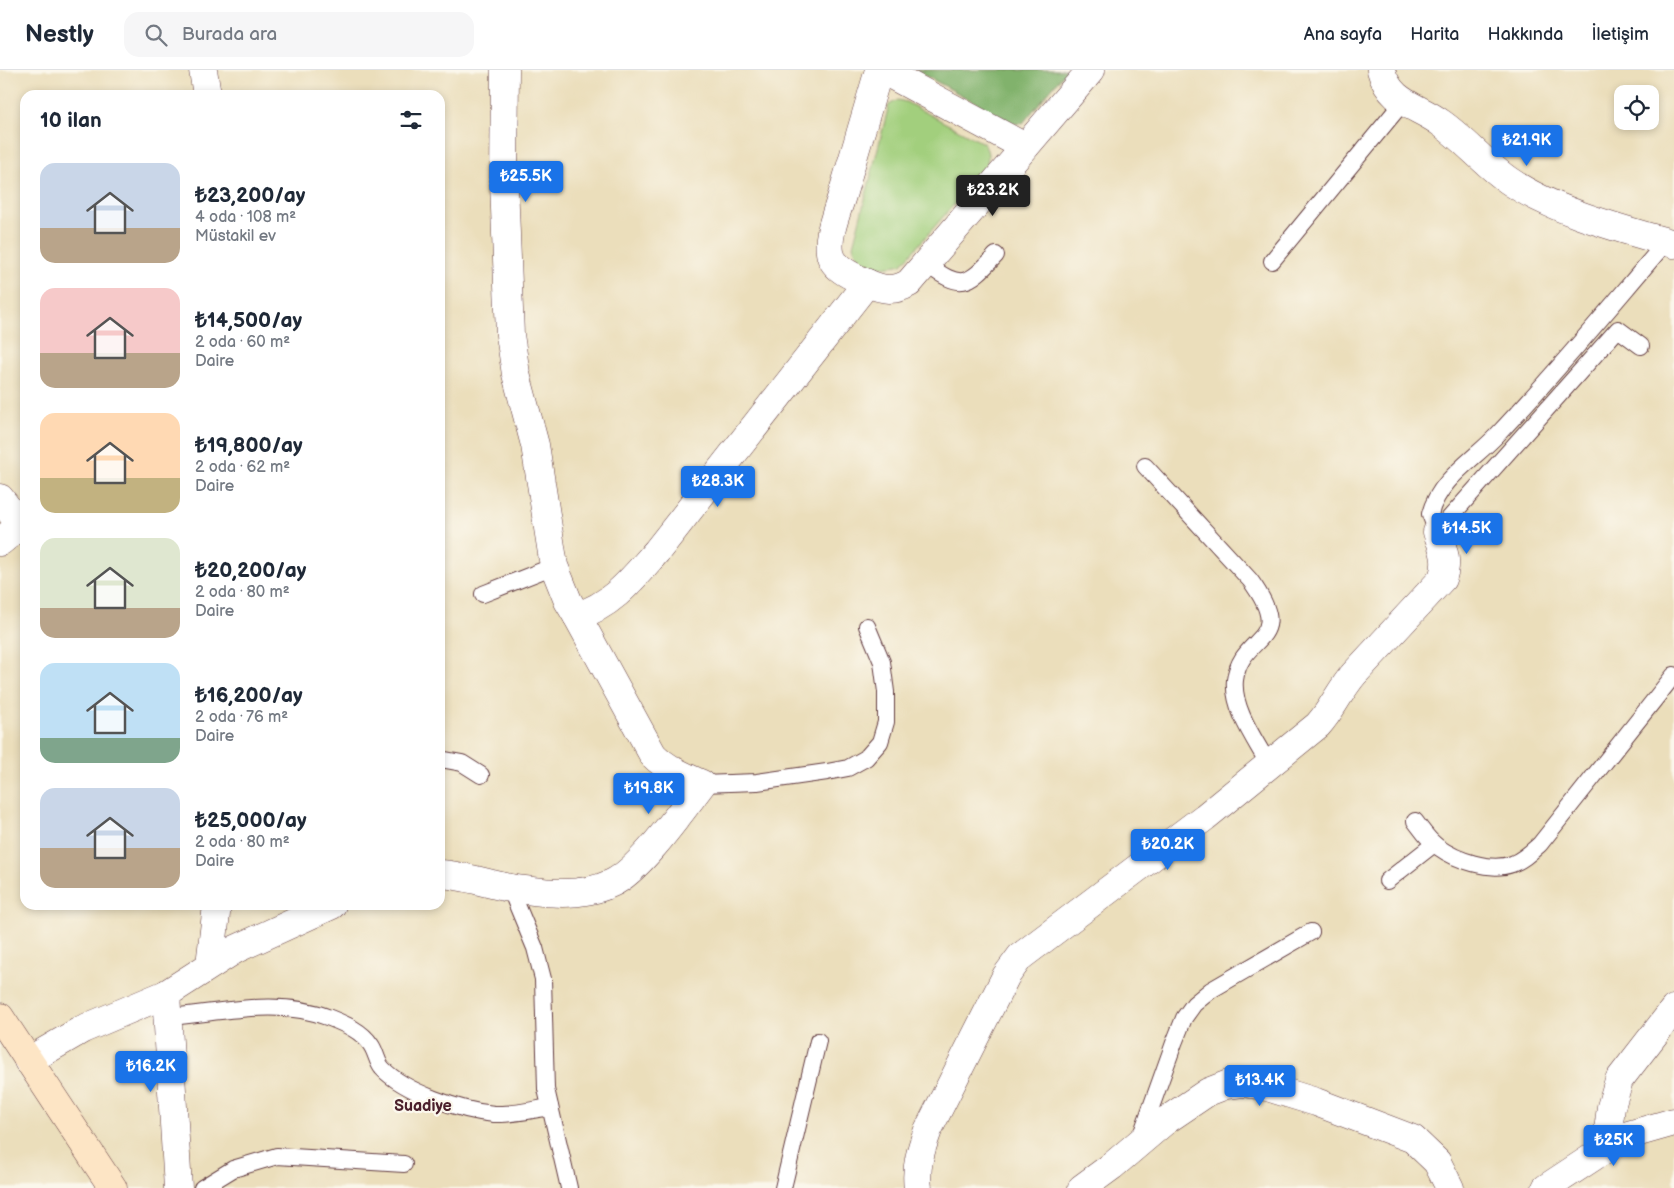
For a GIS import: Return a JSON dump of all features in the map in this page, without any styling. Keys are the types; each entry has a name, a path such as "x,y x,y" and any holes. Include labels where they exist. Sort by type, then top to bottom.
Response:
{"main road":[{"path":"0,1017 113,1188"}],"street":[{"path":"203,70 206,90"},
{"path":"445,875 510,888 570,893 594,890 614,882 643,856 702,784 678,774 661,763 653,755 564,593 554,566 536,452 516,374 510,336 504,192 505,70"},
{"path":"1025,146 880,70 831,237 830,253 834,263 867,283 890,290 909,283 1091,70"},
{"path":"1381,70 1390,91 1403,102 1440,122 1507,179 1532,195 1557,206 1670,243"},
{"path":"577,616 593,611 621,592 658,551 867,283"},
{"path":"0,498 20,521"},
{"path":"0,542 20,529"},
{"path":"918,1188 918,1168 921,1150 928,1130 1006,976 1020,957 1318,726 1329,713 1344,686 1354,674 1442,579 1446,568 1445,554 1437,532"},
{"path":"210,965 216,910"},
{"path":"28,1061 84,1029 167,1006 210,965 236,949 321,910"},
{"path":"167,1006 178,1188"},
{"path":"1606,1147 1611,1107 1619,1080 1627,1067 1674,1009"},
{"path":"1082,1188 1112,1166 1164,1121 1208,1092 1226,1085 1243,1082 1264,1086 1316,1102 1413,1139 1437,1162 1450,1188"},
{"path":"1546,1188 1625,1136 1674,1122"}],"lane":[{"path":"1272,261 1403,102"},
{"path":"1641,346 1618,329 1437,532 1430,514 1432,505 1456,473 1497,436 1670,243"},
{"path":"926,264 944,277 956,281 966,281 975,278 996,255"},
{"path":"1145,466 1250,580 1262,596 1269,624 1266,633 1246,653 1238,668 1235,692 1243,715 1268,766"},
{"path":"483,594 554,566"},
{"path":"702,784 757,782 827,772 848,768 866,758 880,742 886,722 886,692 882,662 867,626"},
{"path":"1415,821 1434,844 1453,855 1492,867 1509,865 1524,858 1540,844 1674,675"},
{"path":"445,760 462,763 481,775"},
{"path":"1387,881 1434,844"},
{"path":"510,888 535,948 543,979 544,1060 550,1107 569,1188"},
{"path":"1138,1144 1184,1018 1194,1004 1211,990 1311,932"},
{"path":"167,1006 298,1009 328,1017 352,1028 370,1044 382,1068 412,1090 461,1107 494,1114 550,1107"},
{"path":"783,1188 818,1041"},
{"path":"202,1188 233,1169 277,1156 404,1164"}],"green space":[{"path":"915,70 1067,70 1023,123 1015,124"},
{"path":"898,100 906,102 983,143 988,153 988,159 984,170 902,264 879,266 866,263 856,253 853,246 889,105"}],"district":[{"name":"Suadiye","path":"423,1106"}]}
